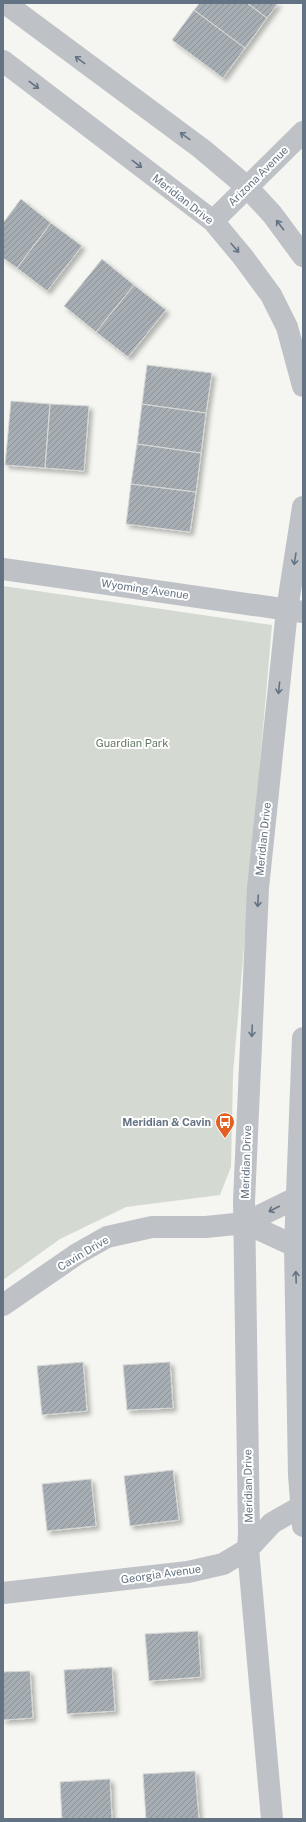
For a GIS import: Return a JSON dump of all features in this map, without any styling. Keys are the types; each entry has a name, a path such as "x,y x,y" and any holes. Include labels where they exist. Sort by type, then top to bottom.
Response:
{"street":[{"path":"5,3 202,149 247,187 272,214 303,256"},
{"name":"Meridian Drive","path":"3,61 213,222 243,257 295,325 303,386"},
{"name":"Arizona Avenue","path":"213,222 303,132"},
{"name":"Meridian Drive","path":"272,1819 248,1549 249,1533 244,1262 246,1157 258,888 295,611 303,507"},
{"name":"Wyoming Avenue","path":"3,569 295,611"},
{"path":"302,1517 298,1141 303,1038"},
{"name":"Cavin Drive","path":"3,1305 77,1254 107,1237 152,1227 206,1226 245,1223 299,1198"},
{"name":"Cavin Drive","path":"245,1223 299,1246"},
{"name":"Georgia Avenue","path":"3,1593 188,1572 223,1564 248,1549 272,1523 302,1517"}],"green space":[{"name":"Guardian Park","path":"3,586 272,625 233,1074 231,1167 220,1195 126,1207 60,1239 3,1280"}],"building":[{"path":"200,3 247,3 267,18 245,48 194,10"},
{"path":"247,3 278,3 267,18"},
{"path":"194,10 245,48 223,78 172,40"},
{"path":"21,199 51,223 17,268 3,258 3,223"},
{"path":"51,223 82,246 47,291 17,268"},
{"path":"102,259 134,285 96,332 64,306"},
{"path":"134,285 166,310 128,357 96,332"},
{"path":"147,365 212,373 206,413 142,404"},
{"path":"11,401 50,404 45,468 5,465"},
{"path":"50,404 89,406 84,471 45,468"},
{"path":"142,404 206,413 201,453 137,444"},
{"path":"137,444 201,453 196,492 131,484"},
{"path":"131,484 196,492 190,532 126,524"},
{"path":"83,1362 87,1411 42,1415 37,1366"},
{"path":"170,1362 173,1408 127,1410 123,1365"},
{"path":"173,1470 179,1520 130,1526 124,1476"},
{"path":"91,1479 96,1526 47,1531 42,1484"},
{"path":"198,1631 201,1677 149,1681 145,1634"},
{"path":"112,1667 115,1711 67,1714 64,1670"},
{"path":"30,1671 33,1718 3,1720 3,1672"},
{"path":"195,1771 199,1819 146,1819 143,1774"},
{"path":"110,1779 112,1819 62,1819 60,1782"}],"place":[{"name":"Meridian & Cavin","path":"225,1139"}]}
